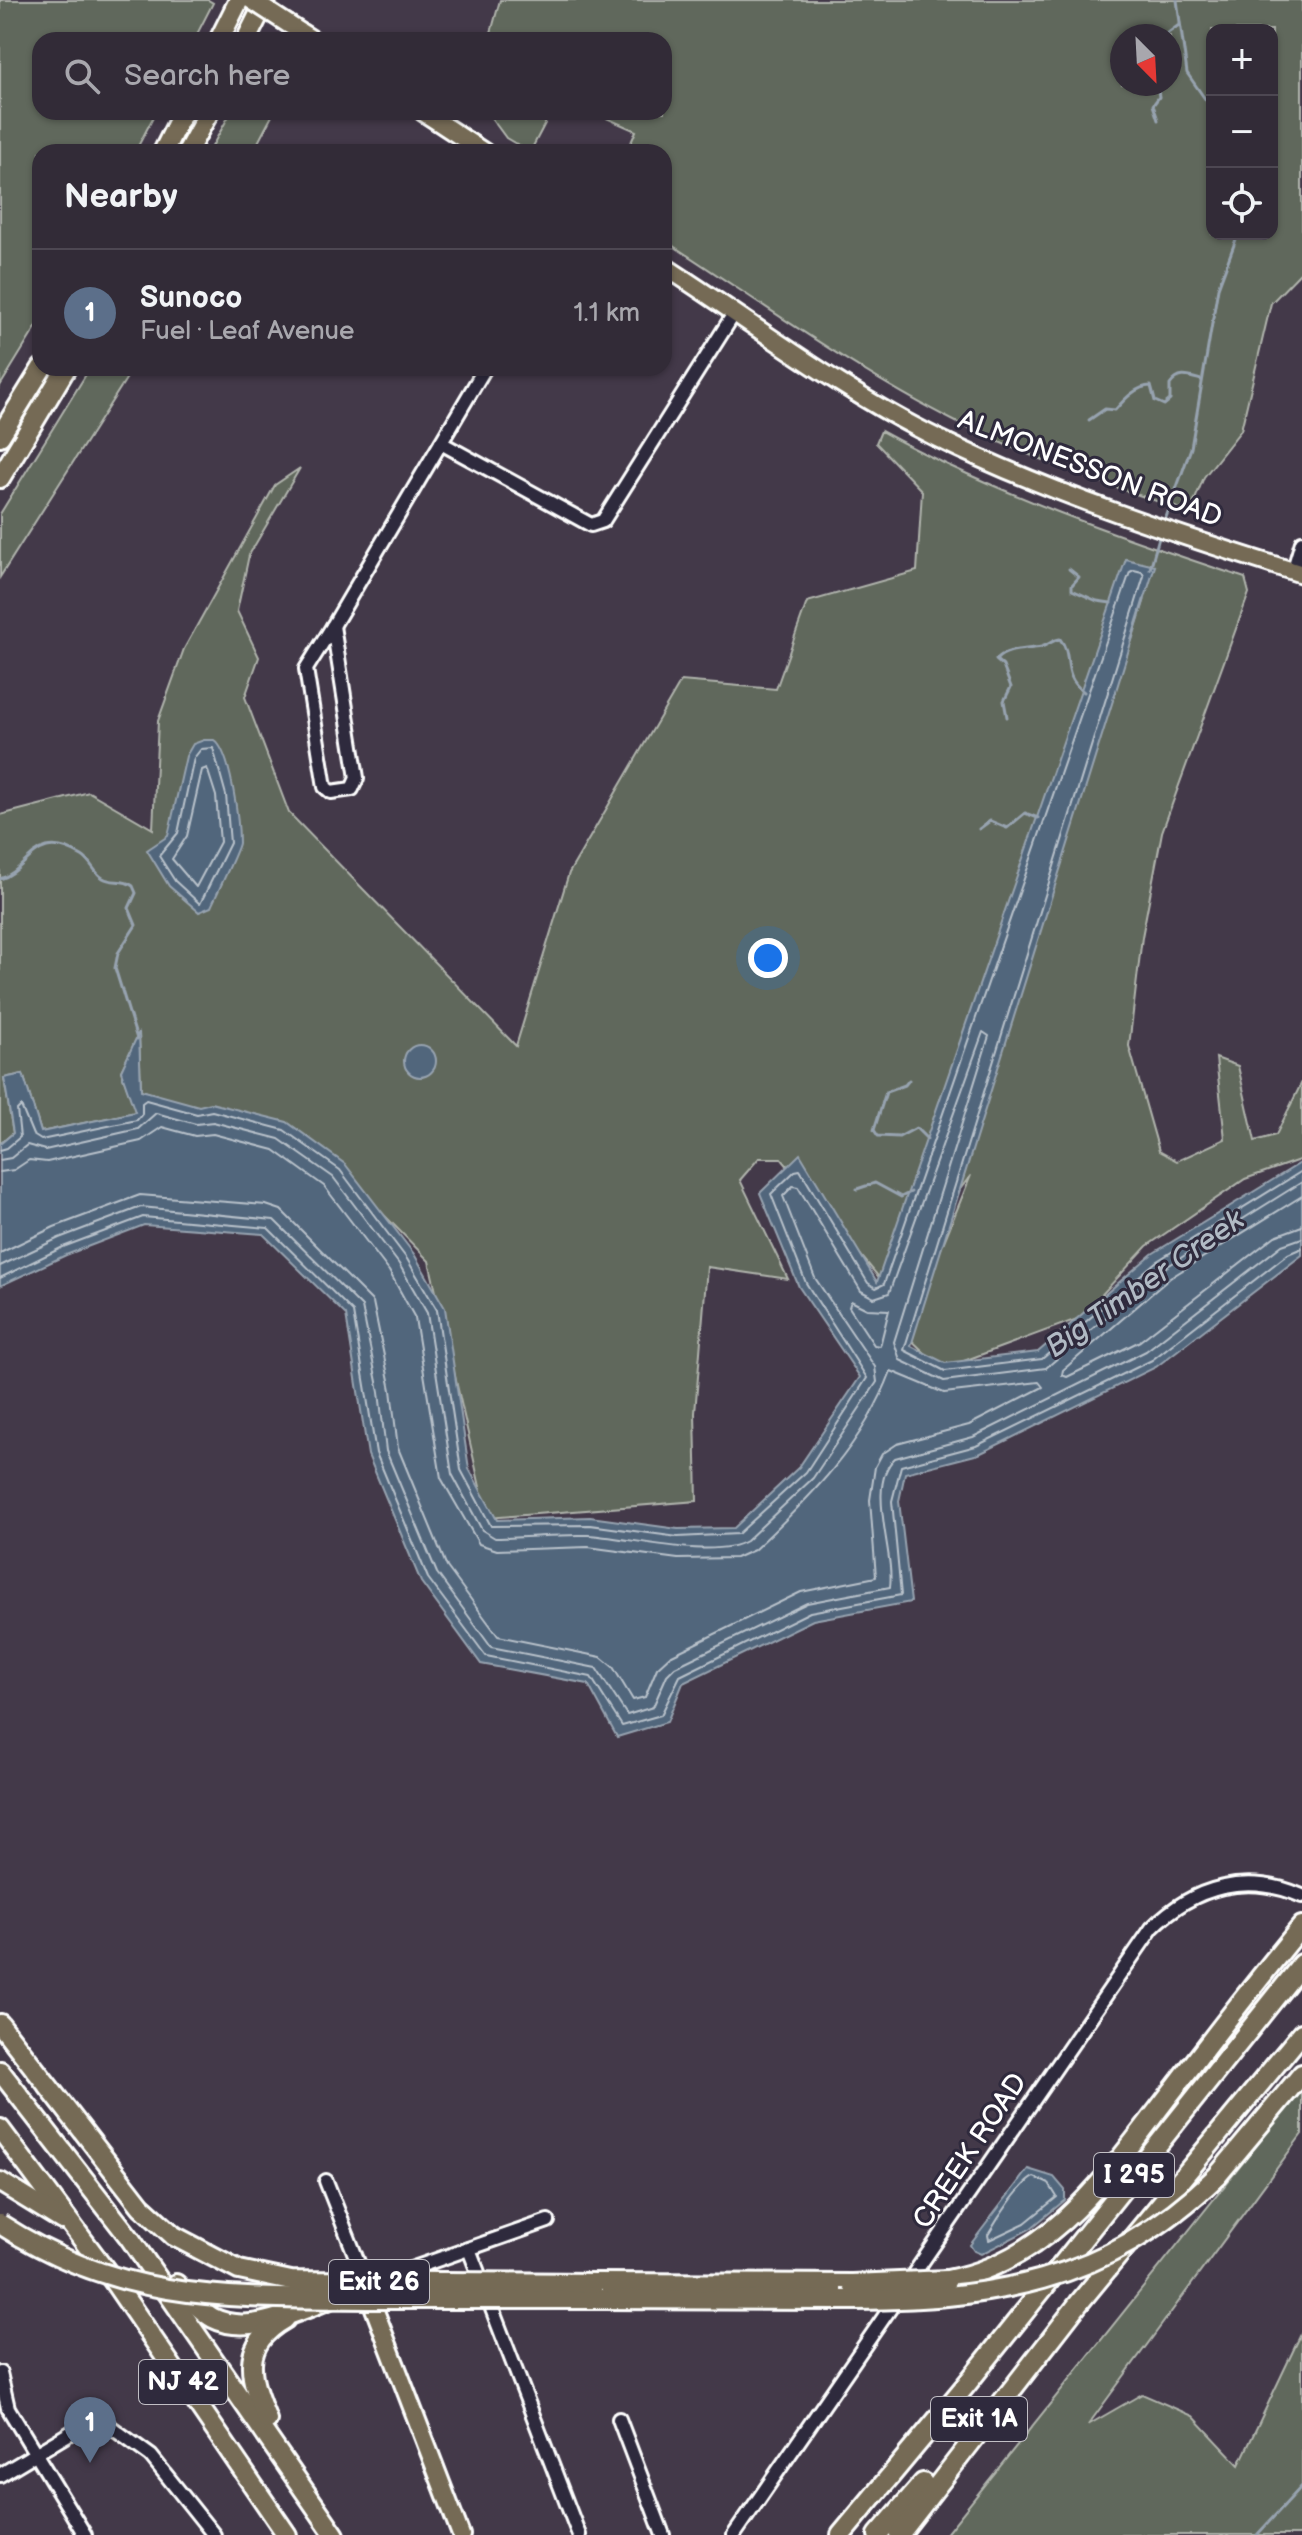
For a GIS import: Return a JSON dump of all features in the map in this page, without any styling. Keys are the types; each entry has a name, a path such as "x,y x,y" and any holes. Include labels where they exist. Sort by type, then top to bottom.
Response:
{"highway":[{"path":"223,32 239,0"},
{"path":"250,32 266,0"},
{"path":"167,144 179,120"},
{"path":"191,144 205,120"},
{"path":"0,436 37,376"},
{"path":"0,478 61,376"},
{"name":"Exit 26","path":"0,2024 141,2206 174,2236 239,2270 291,2281 599,2291 947,2280 983,2270 1017,2255 1073,2214 1302,1926"},
{"name":"I 295","path":"841,2535 966,2385 1302,1964"},
{"name":"I 295","path":"899,2535 1079,2303 1302,2033"},
{"name":"NJ 42","path":"0,2071 129,2237 335,2535"},
{"path":"0,2224 39,2246 109,2276 184,2294 253,2298 599,2291 841,2300 957,2297 1046,2278 1096,2259 1136,2237 1217,2176 1302,2074"},
{"name":"NJ 42","path":"0,2129 77,2231 287,2535"},
{"path":"0,2182 13,2187 77,2231"},
{"path":"129,2237 214,2318 246,2325 301,2310 365,2285"},
{"name":"Exit 1A","path":"878,2535 1079,2303"},
{"path":"283,2456 256,2392 251,2362 265,2333 301,2310"},
{"path":"856,2535 966,2385"}],"main road":[{"path":"251,0 300,32"},
{"path":"435,120 472,144"},
{"name":"ALMONESSON ROAD","path":"672,271 887,410 935,437 1039,483 1148,524 1298,573"},
{"path":"365,2285 461,2535"}],"street":[{"path":"441,443 591,525 603,521 735,312"},
{"path":"333,626 357,778 352,789 331,792 325,787 306,669 480,376"},
{"path":"1298,573 1302,542"},
{"name":"CREEK ROAD","path":"734,2535 1152,1928 1185,1901 1227,1885 1265,1884 1300,1895"},
{"path":"326,2181 365,2285 548,2221"},
{"path":"469,2249 579,2535"},
{"path":"0,2373 8,2408 85,2535"},
{"path":"0,2475 97,2417 151,2456 214,2535"},
{"path":"619,2419 663,2535"}],"green space":[{"path":"0,0 208,0 213,3 198,32 32,32 32,120 152,120 139,144 32,144 32,334 0,386"},
{"path":"500,0 1302,0 1302,271 1271,303 1241,430 1204,477 1190,512 1072,472 958,423 845,359 672,245 672,144 630,144 636,131 611,120 672,120 672,32 491,32"},
{"path":"227,120 270,120 257,144 213,144"},
{"path":"493,120 547,120 534,144 516,144 506,138"},
{"path":"85,376 128,376 0,577 0,514"},
{"path":"881,431 1014,494 1245,578 1249,593 1162,832 1142,937 1129,1046 1159,1151 1177,1161 1225,1139 1216,1058 1238,1066 1255,1141 1276,1135 1302,1082 1302,1159 1245,1179 1147,1246 1080,1318 942,1369 906,1335 971,1175 886,1286 781,1158 759,1158 740,1180 788,1279 707,1267 695,1413 697,1501 487,1518 429,1261 320,1149 141,1090 139,1035 121,1071 136,1112 41,1132 23,1074 4,1078 13,1133 0,1144 0,815 89,792 153,829 158,721 184,649 275,485 300,468 249,555 237,611 259,657 245,697 289,813 516,1046 569,873 681,681 776,689 807,602 917,571 922,491 876,443"},
{"path":"1302,2089 1302,2134 1088,2425 1142,2394 1193,2416 1239,2465 1302,2332 1302,2535 945,2535"}],"water":[{"name":"Big Timber Creek","path":"1126,559 1155,566 911,1346 945,1363 1038,1352 1152,1254 1302,1162 1302,1255 1156,1367 979,1454 905,1473 899,1501 911,1602 813,1620 683,1683 667,1722 617,1737 588,1684 481,1664 421,1582 368,1455 346,1315 263,1234 144,1225 66,1255 0,1286 0,1144 13,1133 4,1078 23,1074 41,1132 135,1112 121,1071 139,1032 141,1090 199,1106 211,1103 287,1122 345,1164 414,1254 445,1308 469,1469 497,1520 590,1517 678,1529 734,1528 799,1467 860,1377 799,1287 760,1193 800,1154 877,1282"},
{"path":"214,740 225,758 236,804 239,843 211,907 199,912 169,886 147,850 168,836 186,756 193,744"},
{"path":"420,1045 431,1050 436,1061 431,1072 420,1077 409,1072 404,1061 409,1050"},
{"path":"1028,2169 1054,2177 1065,2190 1065,2200 1030,2229 981,2254 974,2251 970,2245"}],"waterway":[{"path":"1177,0 1187,73 1206,100"},
{"path":"1158,120 1153,105 1159,96"},
{"path":"1164,523 1191,448 1218,288 1236,240"},
{"path":"1089,420 1105,409 1115,410 1140,388 1151,386 1155,401 1164,405 1170,400 1170,385 1177,378 1188,376 1201,380"},
{"path":"1150,569 1160,534"},
{"path":"1069,569 1079,577 1072,590 1097,601 1111,603"},
{"path":"1131,642 1144,600"},
{"path":"1007,717 1004,701 1011,687 1003,666 996,660 1011,651 1041,647 1060,639 1072,679 1084,692"},
{"path":"979,829 990,821 1007,828 1025,813 1038,818"},
{"path":"0,879 43,848 54,846 82,856 103,878 133,886 136,893 129,908 136,925 118,953 115,968 137,1039"},
{"path":"909,1080 905,1085 886,1092 874,1130 878,1136 899,1137 916,1128 927,1139"},
{"path":"857,1189 875,1183 901,1197 911,1192"},
{"path":"1257,2535 1302,2486"}],"place":[{"name":"Sunoco","path":"90,2463"}]}
